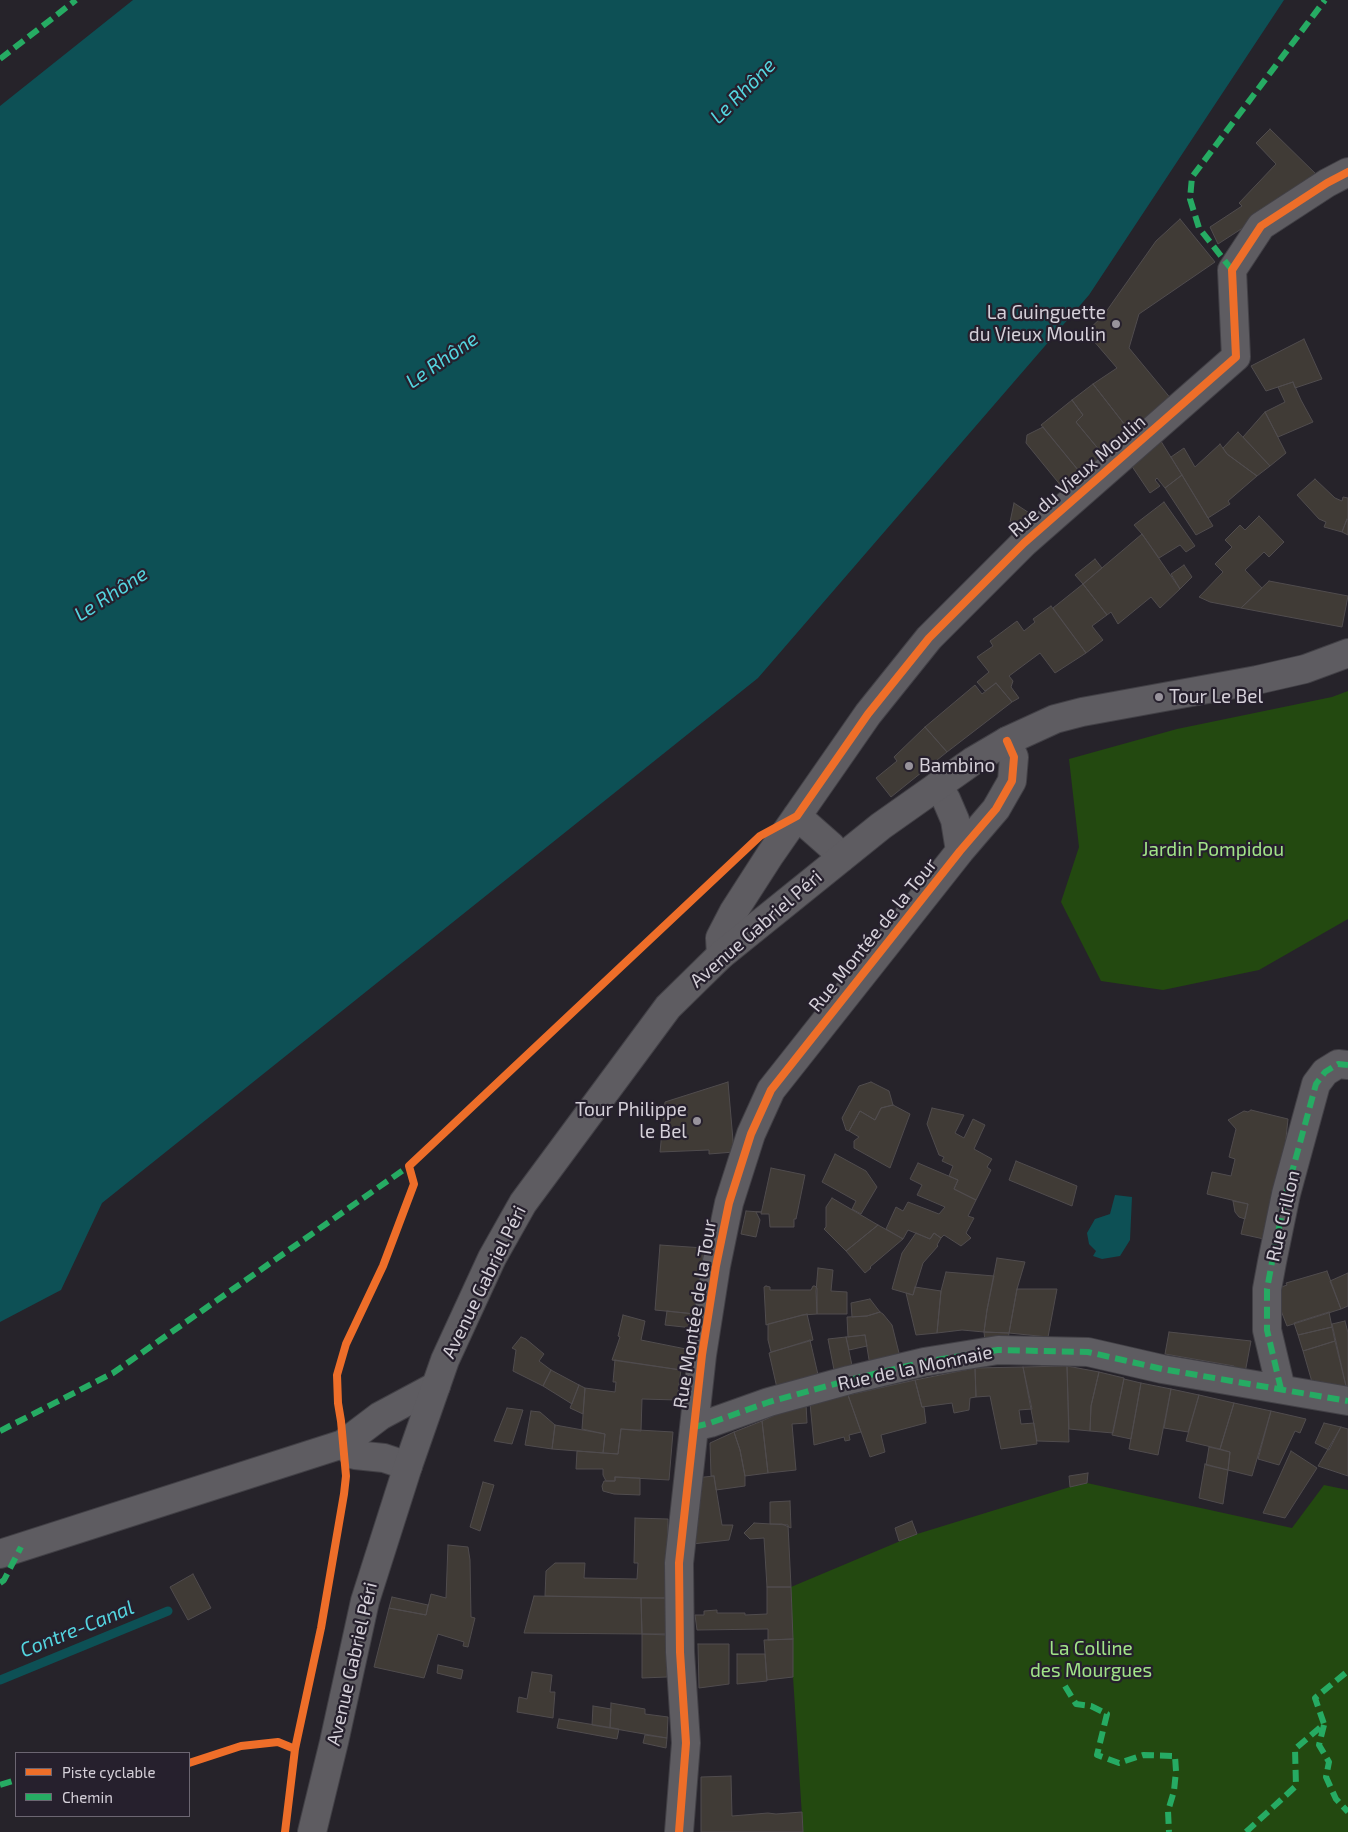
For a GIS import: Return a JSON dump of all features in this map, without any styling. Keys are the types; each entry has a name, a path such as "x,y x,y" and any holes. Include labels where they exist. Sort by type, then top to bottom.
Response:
{"street":[{"name":"Rue du Vieux Moulin","path":"721,955 720,938 734,911 868,714 929,638 1024,543 1236,357 1232,270 1261,226 1348,172"},
{"name":"Avenue Gabriel Péri","path":"312,1832 334,1742 364,1601 445,1360 464,1315 492,1258 523,1203 668,1008 721,955 880,826 973,761 1007,741 1055,719 1082,712 1257,680 1305,669 1348,653"},
{"name":"Rue Montée de la Tour","path":"678,1832 686,1743 680,1652 679,1563 702,1355 716,1266 729,1203 751,1134 772,1090 960,851 996,809 1012,781 1014,757 1007,741"},
{"name":"Rue Montée de la Tour","path":"938,786 955,820 960,851"},
{"path":"798,816 831,846 841,858"},
{"name":"Rue Crillon","path":"1280,1389 1267,1330 1267,1289 1286,1194 1316,1084 1325,1072 1338,1064 1348,1065"},
{"name":"Rue de la Monnaie","path":"694,1427 769,1402 849,1380 924,1362 998,1350 1088,1352 1162,1369 1348,1401"},
{"path":"0,1554 343,1444 380,1416 436,1386"},
{"path":"343,1444 355,1455 384,1458 408,1466"}],"green space":[{"name":"Jardin Pompidou","path":"1348,691 1348,919 1259,970 1163,990 1101,981 1061,902 1079,847 1069,759 1177,729 1332,697"},
{"name":"La Colline des Mourgues","path":"1087,1483 1292,1528 1324,1485 1348,1490 1348,1832 803,1832 793,1677 791,1587 917,1534"}],"water":[{"name":"Le Rhône","path":"133,0 1284,0 1089,295 758,678 102,1203 61,1290 0,1322 0,106"},
{"path":"1115,1195 1132,1197 1130,1240 1120,1256 1102,1259 1093,1256 1096,1251 1089,1244 1087,1233 1095,1219 1110,1214"}],"building":[{"path":"1270,129 1320,178 1218,244 1210,227 1242,206 1239,203 1276,164 1256,143"},
{"name":"La Guinguette du Vieux Moulin","path":"1180,219 1215,262 1139,314 1129,348 1172,400 1132,434 1093,384 1117,368 1086,332 1103,316 1156,241"},
{"path":"1304,339 1322,379 1295,388 1293,382 1266,391 1251,366"},
{"path":"1293,382 1313,422 1278,437 1265,412 1285,402 1278,387"},
{"path":"1093,384 1132,434 1105,457 1076,422 1083,415 1072,400"},
{"path":"1072,400 1083,415 1076,422 1105,457 1083,476 1041,425"},
{"path":"1265,412 1286,453 1270,466 1243,437"},
{"path":"1043,427 1083,476 1066,492 1026,443 1027,435"},
{"path":"1238,432 1270,466 1257,476 1227,454 1223,448"},
{"path":"1159,438 1182,475 1165,488 1157,478 1155,480 1160,486 1150,493 1129,462"},
{"path":"1220,444 1227,454 1257,476 1228,501 1230,504 1208,518 1171,457 1184,448 1195,467"},
{"path":"1182,475 1213,526 1196,535 1165,488"},
{"path":"1315,479 1335,498 1342,501 1343,497 1348,498 1348,520 1342,532 1324,527 1326,522 1319,519 1297,495"},
{"path":"1164,502 1195,546 1186,552 1180,545 1159,558 1134,525"},
{"path":"1014,503 1037,518 1020,533 1010,522"},
{"path":"1259,516 1284,542 1269,557 1264,552 1245,570 1262,588 1241,608 1210,602 1199,597 1223,572 1215,564 1232,547 1225,540 1240,525 1245,530"},
{"path":"1348,520 1348,535 1342,532"},
{"path":"1142,534 1180,589 1160,608 1151,597 1118,624 1111,612 1107,615 1083,584"},
{"path":"1095,559 1102,568 1083,584 1075,575"},
{"path":"1184,565 1192,577 1180,589 1171,574"},
{"path":"1269,581 1348,596 1342,627 1241,608"},
{"path":"1083,584 1107,615 1092,626 1103,640 1086,653 1053,608"},
{"path":"1051,606 1086,653 1055,673 1040,653 1009,676 1013,681 1011,687 1019,698 1012,702 996,683 985,691 977,682 989,672 977,657 993,646 990,641 1017,621 1024,631 1035,622 1033,619"},
{"path":"996,683 1012,702 947,752 925,727 975,685 982,694"},
{"path":"925,727 947,752 891,797 876,778 897,761 894,757"},
{"name":"Tour Philippe le Bel","path":"728,1082 734,1152 709,1154 709,1150 660,1152 665,1102"},
{"path":"871,1082 889,1091 893,1105 881,1108 875,1120 860,1111 849,1131 846,1130 842,1118 859,1086"},
{"path":"893,1105 910,1114 890,1168 854,1148 854,1141 859,1137 849,1131 860,1111 875,1120 881,1108"},
{"path":"932,1108 964,1115 955,1133 964,1138 973,1119 985,1125 974,1149 992,1159 987,1167 991,1170 976,1200 954,1189 958,1180 949,1176 953,1166 942,1161 944,1157 939,1155 927,1124"},
{"path":"1251,1110 1288,1119 1283,1168 1264,1239 1241,1234 1248,1204 1207,1194 1212,1172 1231,1176 1235,1159 1229,1157 1236,1129 1228,1120 1244,1111 1248,1112"},
{"path":"835,1154 866,1171 877,1187 861,1214 852,1209 856,1201 822,1182"},
{"path":"1016,1161 1077,1186 1072,1206 1009,1180"},
{"path":"918,1163 958,1180 954,1189 976,1200 968,1216 974,1218 966,1233 971,1238 961,1246 944,1235 941,1238 934,1233 930,1239 908,1230 903,1239 886,1229 896,1207 903,1211 908,1202 939,1214 945,1207 917,1195 922,1185 910,1179"},
{"path":"771,1168 805,1175 796,1219 794,1219 794,1227 770,1227 769,1214 761,1214"},
{"path":"832,1198 878,1225 846,1251 824,1229 826,1227 826,1207"},
{"path":"1233,1201 1248,1204 1245,1219 1239,1217 1235,1212"},
{"path":"746,1211 761,1212 756,1212 760,1220 756,1237 741,1234"},
{"path":"878,1225 903,1239 865,1273 846,1251"},
{"path":"916,1233 930,1239 934,1233 941,1238 938,1246 923,1263 913,1295 892,1289 902,1253"},
{"path":"660,1245 704,1248 695,1314 655,1310"},
{"path":"997,1258 1025,1262 1017,1289 1009,1333 984,1332"},
{"path":"818,1268 833,1270 831,1291 847,1292 847,1314 817,1314"},
{"path":"1327,1271 1341,1309 1287,1326 1273,1290 1287,1285 1286,1283"},
{"path":"946,1272 994,1276 984,1332 962,1330 937,1333 941,1291"},
{"path":"1348,1273 1348,1306 1341,1309 1330,1281"},
{"path":"815,1286 817,1288 817,1314 802,1315 766,1325 764,1287 770,1287 770,1290 811,1290"},
{"path":"915,1287 941,1291 937,1333 916,1335 906,1293 913,1295"},
{"path":"1017,1289 1057,1289 1048,1337 1009,1333"},
{"path":"870,1299 880,1312 867,1316 852,1317 851,1303"},
{"path":"667,1311 695,1314 693,1328 665,1325"},
{"path":"880,1312 892,1325 900,1357 870,1366 865,1335 848,1337 847,1317 867,1316"},
{"path":"1329,1312 1332,1327 1298,1335 1294,1323"},
{"path":"807,1314 813,1340 771,1352 768,1340 768,1324"},
{"path":"623,1315 645,1321 641,1340 691,1350 681,1370 612,1360 620,1337 618,1336"},
{"path":"1345,1321 1348,1333 1348,1386 1346,1386 1332,1324"},
{"path":"1332,1327 1335,1341 1303,1351 1298,1335"},
{"path":"984,1332 1009,1333 1008,1340 985,1341"},
{"path":"1169,1332 1251,1341 1245,1373 1233,1372 1234,1366 1165,1354"},
{"path":"865,1335 867,1346 849,1350 846,1337"},
{"path":"521,1337 544,1354 539,1361 551,1370 543,1386 513,1371 516,1350 512,1348"},
{"path":"846,1337 853,1370 835,1375 828,1339"},
{"path":"810,1340 819,1379 777,1388 769,1353"},
{"path":"1335,1341 1346,1386 1312,1382 1303,1351"},
{"path":"615,1360 681,1370 677,1400 642,1399 641,1431 621,1429 618,1454 603,1453 605,1434 582,1429 585,1388 615,1392 616,1382 613,1382"},
{"path":"1067,1366 1099,1372 1091,1406 1090,1431 1069,1429"},
{"path":"1067,1366 1069,1442 1037,1441 1023,1367"},
{"path":"1023,1367 1032,1409 1019,1410 1021,1424 1034,1423 1037,1444 1001,1449 990,1396 976,1397 975,1368"},
{"path":"975,1368 976,1397 970,1398 969,1410 954,1413 952,1403 922,1407 915,1380"},
{"path":"551,1370 579,1385 572,1404 543,1386"},
{"path":"1099,1372 1124,1378 1113,1433 1090,1431 1091,1406"},
{"path":"1124,1379 1141,1383 1131,1439 1112,1435"},
{"path":"915,1380 922,1407 924,1407 926,1423 881,1435 885,1452 870,1457 848,1395"},
{"path":"1141,1383 1171,1389 1158,1455 1129,1449"},
{"path":"579,1385 585,1388 583,1414 570,1408"},
{"path":"1171,1389 1199,1395 1188,1432 1164,1428"},
{"path":"848,1395 861,1432 849,1435 850,1440 845,1441 844,1437 814,1445 810,1403"},
{"path":"1199,1395 1234,1403 1220,1449 1186,1441"},
{"path":"1234,1403 1271,1411 1252,1476 1228,1470 1230,1452 1220,1449"},
{"path":"806,1404 807,1423 792,1424 796,1470 768,1473 762,1421 790,1408"},
{"path":"507,1408 523,1410 512,1444 494,1441"},
{"path":"531,1411 540,1412 555,1425 552,1449 525,1445"},
{"path":"1271,1411 1306,1419 1300,1433 1295,1431 1279,1465 1258,1459"},
{"path":"762,1421 768,1473 745,1476 734,1432"},
{"path":"1324,1423 1341,1427 1329,1450 1315,1443"},
{"path":"555,1425 605,1434 603,1453 552,1449"},
{"path":"1341,1427 1348,1429 1348,1476 1318,1466"},
{"path":"621,1429 673,1432 669,1480 615,1477 615,1481 606,1481 603,1469 576,1469 577,1451 618,1454"},
{"path":"734,1432 740,1450 745,1486 716,1490 714,1476 711,1476 710,1443"},
{"path":"1209,1447 1230,1452 1228,1470 1206,1465"},
{"path":"1291,1451 1317,1468 1285,1518 1263,1513"},
{"path":"1205,1464 1228,1470 1223,1504 1199,1498"},
{"path":"1088,1473 1087,1483 1070,1487 1069,1476"},
{"path":"714,1476 722,1525 733,1525 729,1540 692,1544 695,1478"},
{"path":"615,1477 640,1478 640,1495 614,1494 603,1491 604,1481 615,1481"},
{"path":"483,1482 494,1485 480,1531 470,1527"},
{"path":"790,1501 791,1528 782,1524 770,1524 770,1502"},
{"path":"635,1518 668,1519 666,1598 545,1596 546,1571 555,1563 585,1563 584,1578 637,1579 638,1563 634,1563"},
{"path":"912,1521 917,1534 899,1541 895,1528"},
{"path":"754,1523 788,1525 791,1587 767,1587 764,1538 750,1539 744,1533"},
{"path":"448,1545 468,1547 471,1617 475,1618 468,1647 463,1646 464,1642 438,1634 424,1678 374,1667 389,1608 426,1615 431,1594 446,1598"},
{"path":"193,1574 211,1608 188,1620 170,1587"},
{"path":"767,1587 791,1587 793,1639 768,1640 768,1629 697,1630 695,1615 704,1615 704,1611 717,1610 717,1613 745,1613 745,1615 767,1614"},
{"path":"534,1596 641,1598 642,1634 524,1633"},
{"path":"392,1597 428,1605 426,1615 389,1608"},
{"path":"641,1598 669,1598 669,1635 642,1634"},
{"path":"642,1634 666,1634 667,1677 642,1678"},
{"path":"793,1639 793,1677 767,1680 764,1640"},
{"path":"698,1644 729,1644 729,1684 699,1688"},
{"path":"737,1654 765,1654 767,1681 737,1684"},
{"path":"438,1665 463,1670 461,1679 437,1673"},
{"path":"532,1672 552,1675 550,1692 555,1692 553,1718 517,1712 519,1697 527,1699"},
{"path":"611,1703 645,1709 645,1714 668,1717 667,1738 610,1728"},
{"path":"593,1706 611,1709 610,1728 592,1725"},
{"path":"559,1719 619,1729 617,1739 557,1728"},
{"path":"645,1735 667,1738 666,1748 643,1743"},
{"path":"731,1776 732,1816 802,1812 803,1832 701,1832 701,1777"}],"waterway":[{"name":"Contre-Canal","path":"0,1680 168,1611"}],"marked path":[{"path":"0,59 76,0"},
{"path":"1232,270 1199,228 1190,199 1192,177 1325,0"},
{"path":"1281,1389 1267,1330 1267,1289 1286,1194 1316,1084 1325,1072 1338,1064 1348,1065"},
{"path":"0,1431 113,1373 409,1166"},
{"path":"694,1427 769,1402 849,1380 924,1362 998,1350 1088,1352 1162,1369 1348,1401"},
{"path":"0,1583 4,1580 21,1547"},
{"path":"1246,1832 1296,1786 1295,1749 1324,1724 1315,1698 1348,1671"},
{"path":"1065,1686 1076,1704 1091,1706 1107,1714 1097,1755 1119,1763 1143,1755 1175,1756 1174,1791 1168,1811 1169,1832"},
{"path":"1324,1725 1319,1745 1329,1762 1326,1777 1336,1799 1348,1812"},
{"path":"0,1785 15,1780"}],"cycle path":[{"path":"285,1832 295,1749 321,1628 344,1494 346,1476 337,1375 346,1344 383,1266 414,1184 409,1166 760,836 797,816 868,714 929,638 1024,543 1236,357 1232,270 1261,226 1327,183 1348,172"},
{"path":"679,1832 686,1743 680,1652 679,1563 702,1355 716,1266 729,1203 751,1134 771,1090 960,851 996,809 1012,781 1014,757 1007,741"},
{"path":"190,1763 241,1746 278,1742 295,1749"}],"place":[{"name":"La Guinguette du Vieux Moulin","path":"1116,324"},
{"name":"Tour Le Bel","path":"1159,697"},
{"name":"Bambino","path":"909,766"},
{"name":"Tour Philippe le Bel","path":"697,1121"}]}
